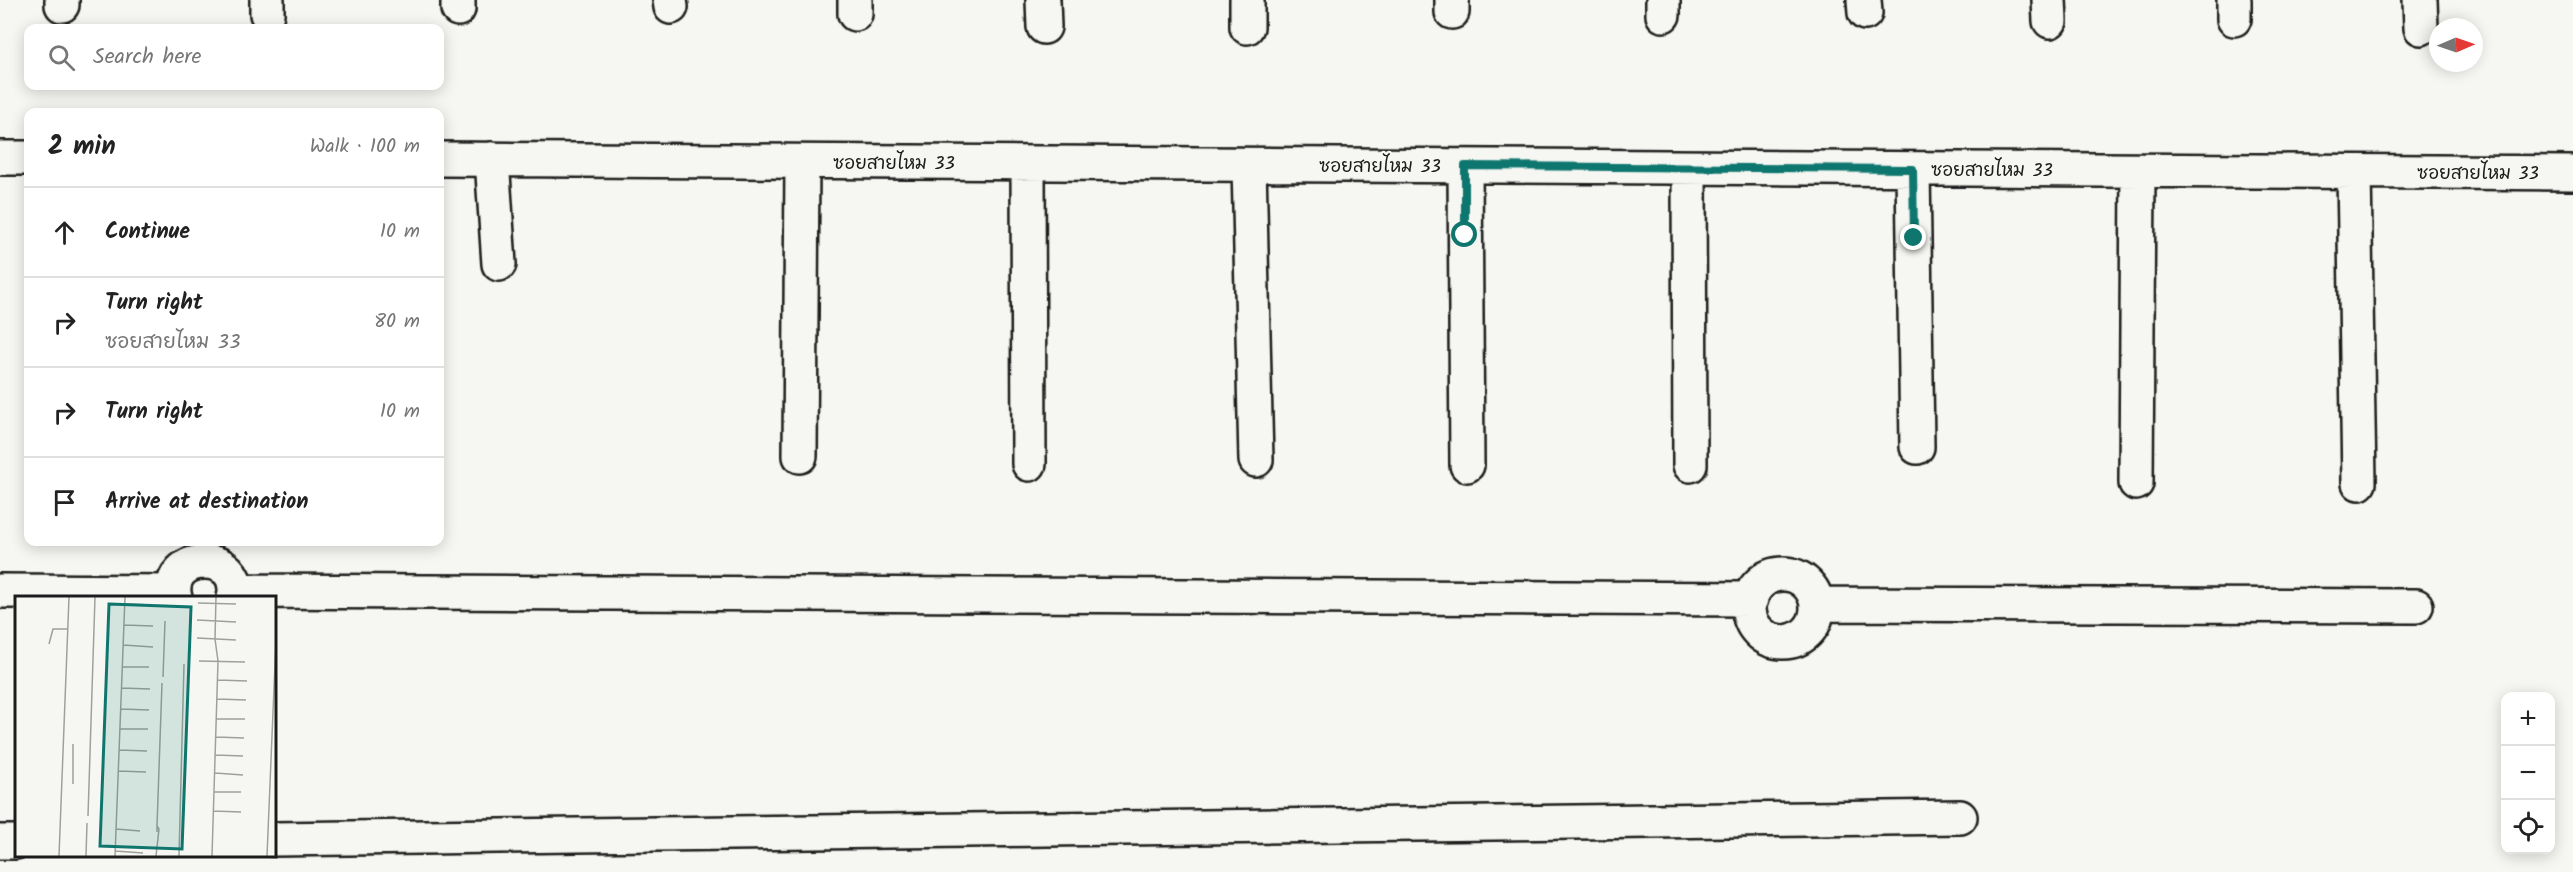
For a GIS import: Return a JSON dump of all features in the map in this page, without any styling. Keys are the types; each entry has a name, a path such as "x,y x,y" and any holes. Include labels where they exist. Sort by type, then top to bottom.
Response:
{"street":[{"path":"0,158 24,158"},
{"name":"ซอยสายไหม 33","path":"444,159 2573,173"},
{"path":"492,159 499,264"},
{"path":"800,456 802,162"},
{"path":"1028,163 1029,464"},
{"path":"1249,165 1256,460"},
{"path":"1465,166 1467,465"},
{"path":"1689,168 1690,465"},
{"path":"1913,169 1917,447"},
{"path":"2136,483 2138,171"},
{"path":"2354,172 2359,483"},
{"path":"0,591 174,595 176,580 183,569 204,560 226,569 233,579 235,594 1751,599"},
{"path":"1779,574 1792,575 1804,581 1813,591 1817,604 1816,617 1810,629 1800,638 1787,642 1774,641 1762,635 1754,624 1749,612 1751,599 1756,586 1767,578 1779,574"},
{"path":"1817,604 2416,606"},
{"path":"276,839 1960,817"}],"route":[{"path":"1465,235 1465,166 1913,169 1914,238"}]}
